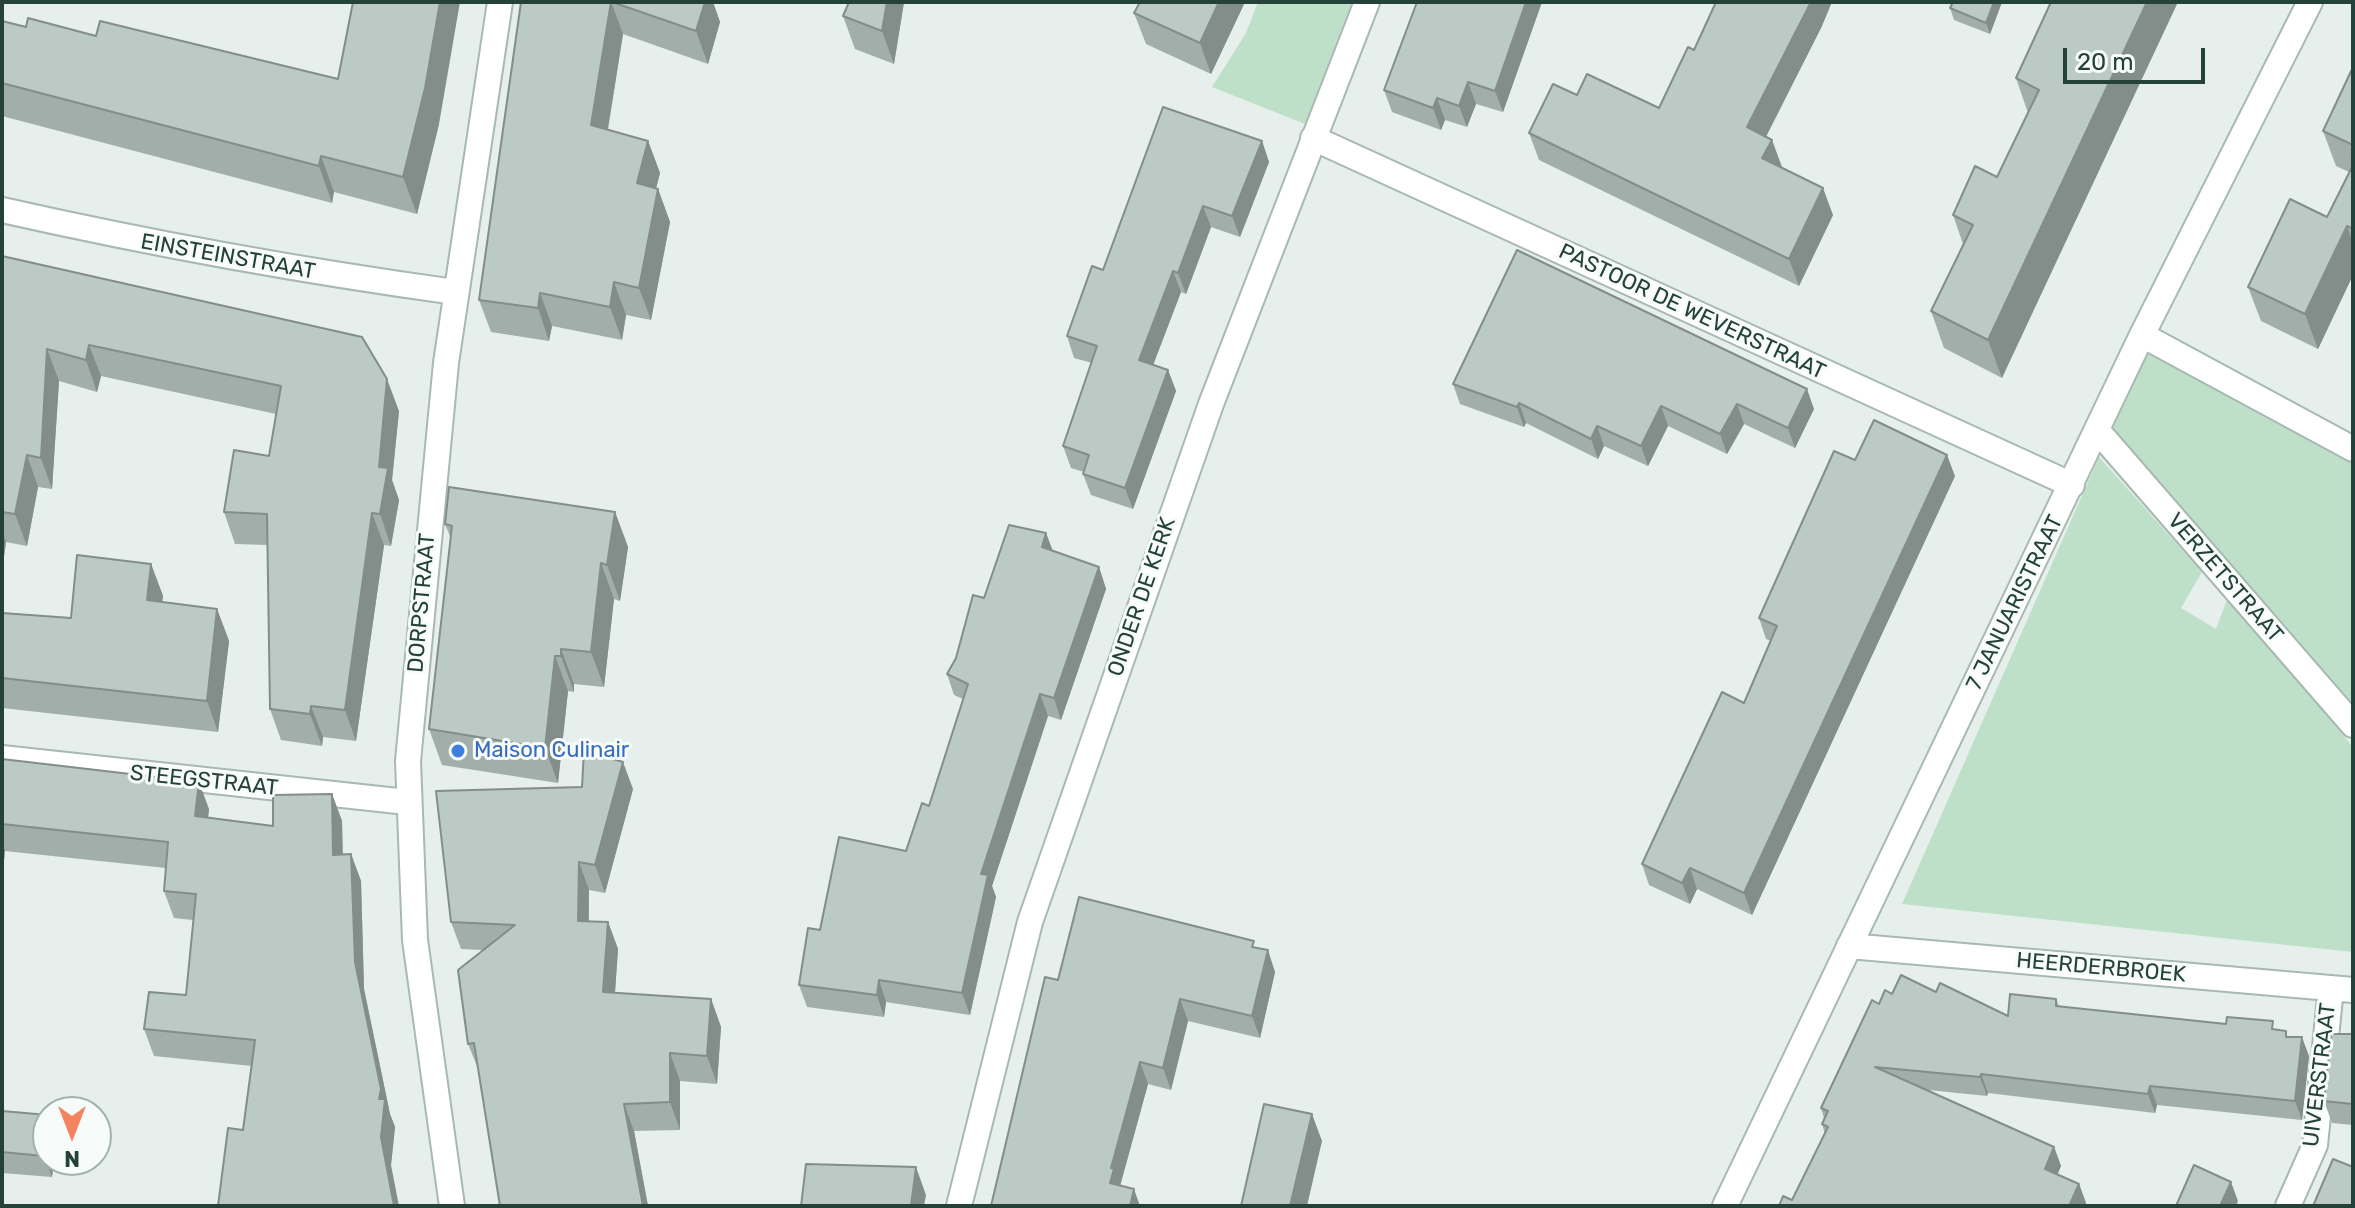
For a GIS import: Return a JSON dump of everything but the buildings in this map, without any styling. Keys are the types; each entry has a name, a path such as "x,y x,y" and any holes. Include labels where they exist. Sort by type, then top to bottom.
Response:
{"street":[{"name":"DORPSTRAAT","path":"452,1206 415,940 407,802 419,628 455,292 500,2"},
{"name":"ONDER DE KERK","path":"959,1206 1030,922 1206,418 1367,2"},
{"name":"7 JANUARISTRAAT","path":"1725,1206 2142,335 2310,2"},
{"name":"PASTOOR DE WEVERSTRAAT","path":"1313,138 2072,485"},
{"name":"EINSTEINSTRAAT","path":"2,210 171,248 296,270 455,292"},
{"path":"2142,335 2353,449"},
{"name":"VERZETSTRAAT","path":"2097,430 2353,725"},
{"name":"STEEGSTRAAT","path":"2,758 407,802"},
{"name":"HEERDERBROEK","path":"1849,946 2342,989"},
{"name":"UIVERSTRAAT","path":"2288,1206 2315,1145 2342,989"}],"green space":[{"path":"1258,2 1352,2 1305,124 1212,87 1246,33"},
{"path":"2147,353 2353,463 2353,707 2111,432"},
{"path":"2099,457 2202,572 2181,608 2216,629 2228,597 2353,747 2353,952 1902,904"}],"place":[{"name":"Maison Culinair","path":"458,751"}]}
